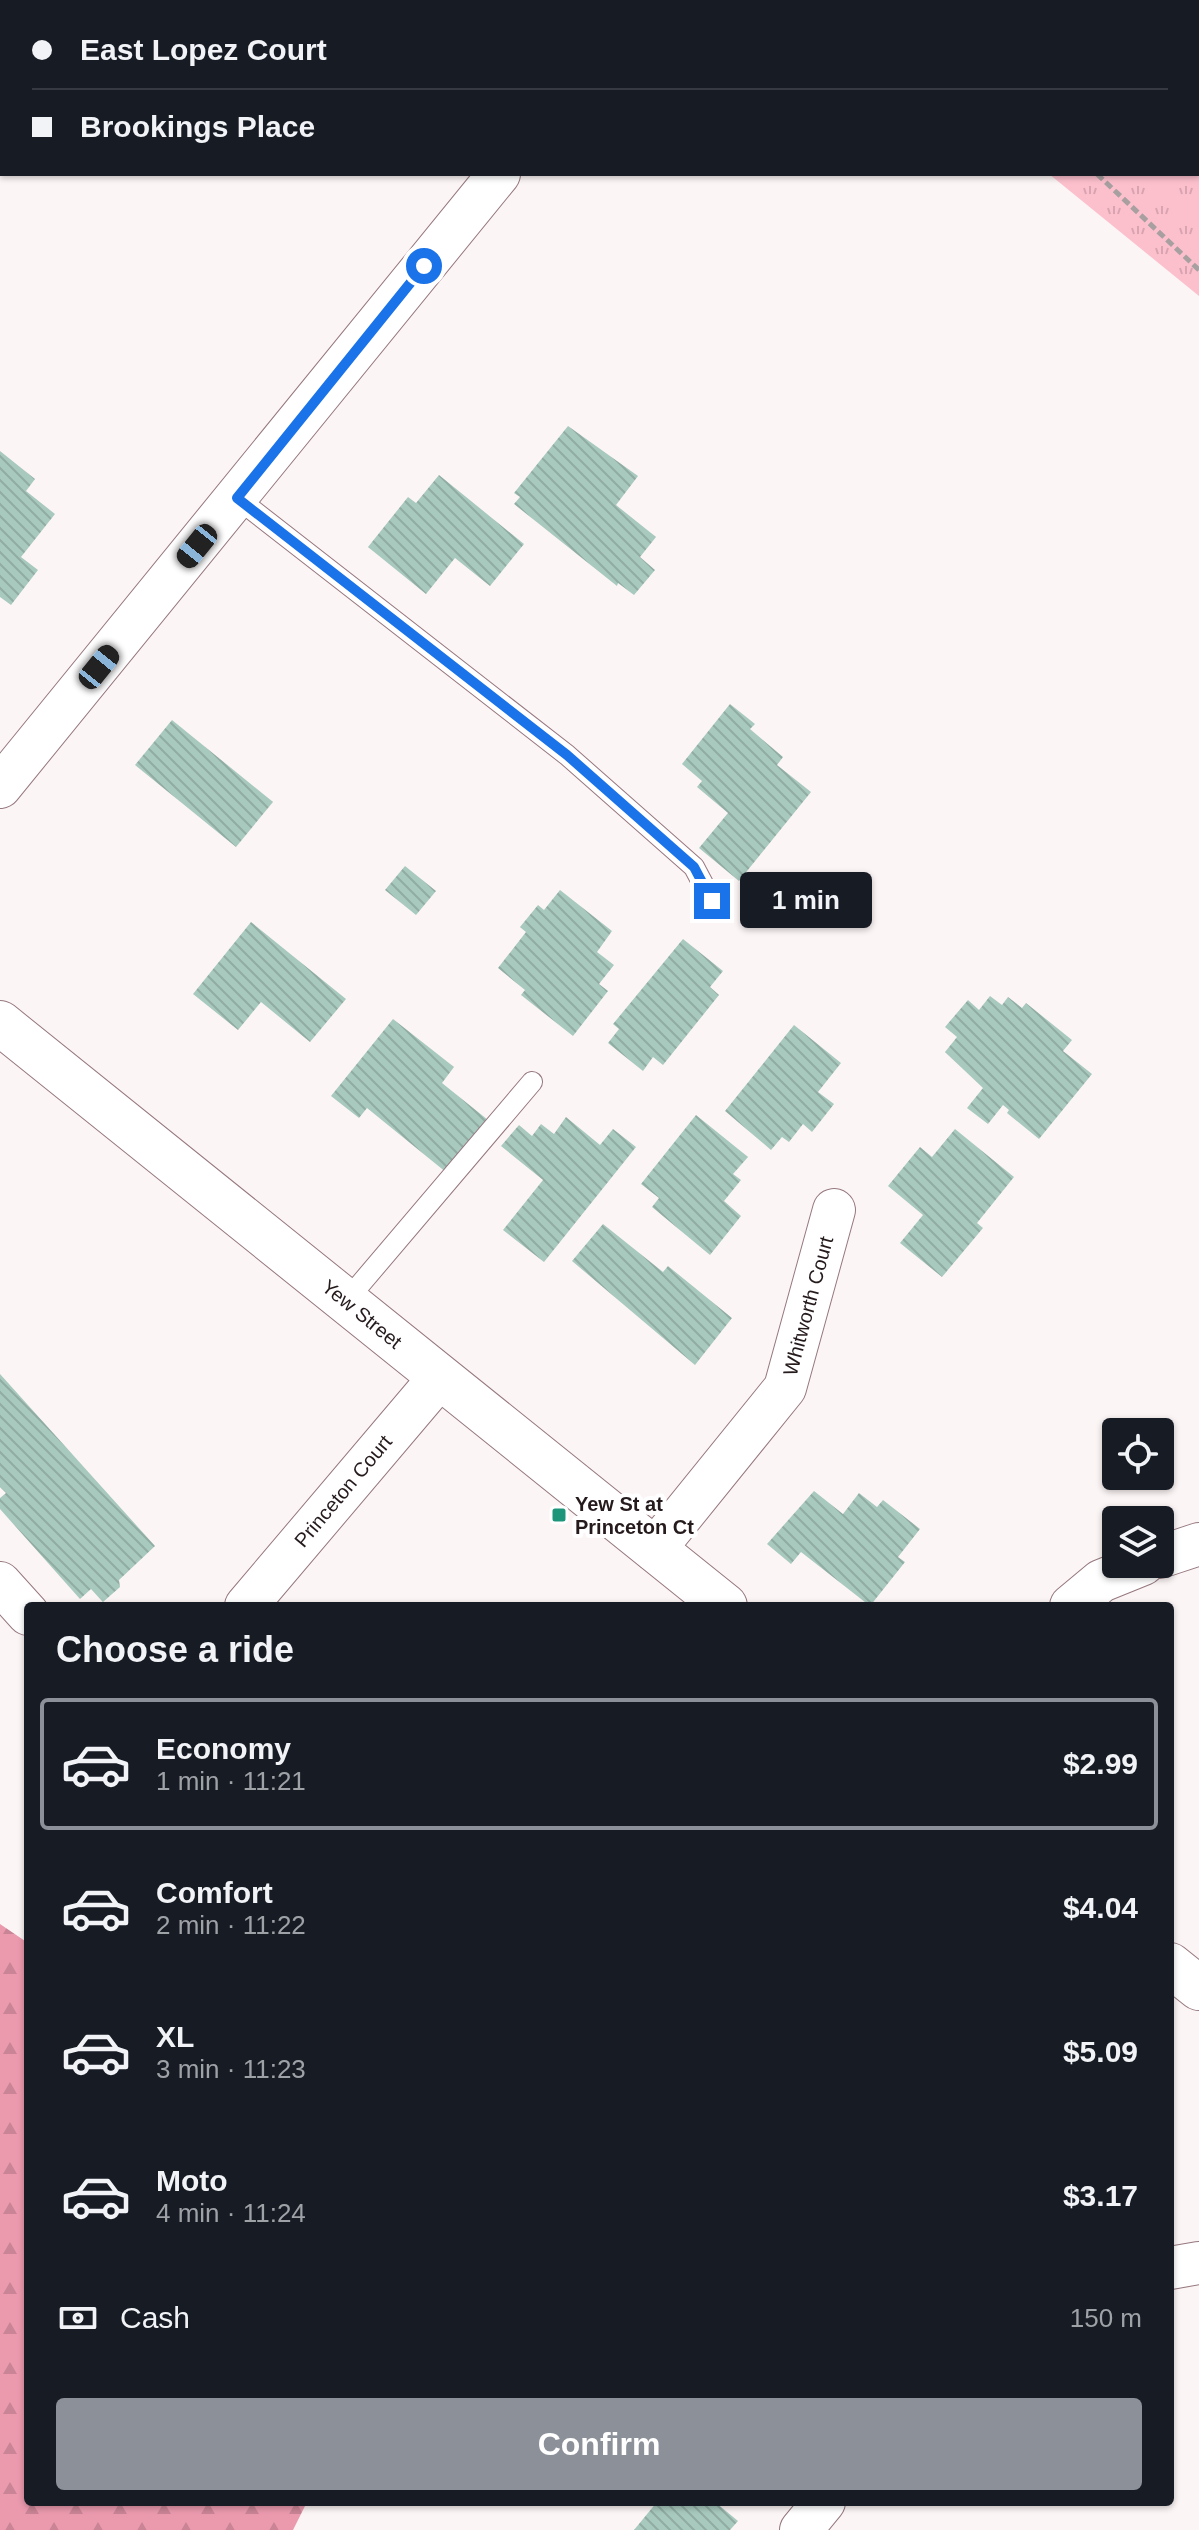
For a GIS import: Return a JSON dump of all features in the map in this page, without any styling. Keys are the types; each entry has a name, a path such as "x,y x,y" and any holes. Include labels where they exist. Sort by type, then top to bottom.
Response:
{"street":[{"path":"0,787 497,176"},
{"name":"Yew Street","path":"0,1023 720,1602"},
{"name":"Whitworth Court","path":"654,1550 785,1388 834,1210"},
{"name":"Princeton Court","path":"249,1602 440,1377"},
{"path":"1174,1552 1199,1544"},
{"path":"1076,1602 1108,1578"},
{"path":"0,1583 24,1610"},
{"path":"1174,1968 1199,1988"},
{"path":"1174,2267 1199,2263"},
{"path":"801,2530 821,2506"}],"lane":[{"path":"237,498 567,755 694,867 712,901"},
{"path":"346,1301 532,1082"}],"path":[{"path":"1099,176 1199,270"}],"green space":[{"path":"1051,176 1199,176 1199,296"},
{"path":"0,1924 24,1940 24,2506 305,2506 293,2530 0,2530"}],"building":[{"path":"568,426 638,476 616,505 656,537 640,557 655,570 634,595 618,583 617,586 514,504 520,497 514,493"},
{"path":"0,451 35,479 26,491 55,514 21,557 38,570 11,605 0,597"},
{"path":"439,475 524,544 490,586 455,558 426,594 368,547 408,497 416,503"},
{"path":"730,704 755,724 750,729 783,757 777,765 811,792 739,881 699,848 728,813 697,787 702,781 682,764"},
{"path":"172,720 273,802 236,847 135,765"},
{"path":"405,866 436,891 416,915 385,890"},
{"path":"560,890 612,931 597,952 614,965 599,984 608,991 573,1036 521,995 525,990 498,968 526,932 520,927 538,905 544,910"},
{"path":"251,922 346,999 310,1042 261,1002 238,1030 193,994"},
{"path":"683,939 723,971 710,987 719,995 663,1065 653,1057 643,1071 608,1043 619,1029 613,1024"},
{"path":"990,996 1002,1005 1008,997 1022,1008 1026,1003 1072,1040 1063,1051 1092,1074 1039,1139 1007,1113 1009,1110 1003,1105 988,1124 967,1108 983,1088 945,1052 957,1037 945,1027 968,1000 979,1010"},
{"path":"393,1019 454,1067 442,1083 488,1120 447,1173 367,1108 359,1118 331,1096"},
{"path":"794,1025 841,1063 818,1092 834,1104 812,1132 803,1124 789,1142 782,1137 771,1150 725,1111"},
{"path":"696,1115 748,1157 733,1174 741,1180 724,1201 741,1216 710,1255 652,1207 659,1198 641,1184"},
{"path":"566,1117 600,1145 613,1129 636,1147 544,1262 503,1230 543,1180 501,1146 519,1125 532,1136 541,1124 554,1134"},
{"path":"955,1129 1014,1177 977,1223 983,1228 942,1277 900,1243 923,1215 888,1186 920,1147 932,1157"},
{"path":"603,1224 663,1272 668,1266 732,1318 695,1365 572,1261"},
{"path":"0,1374 155,1546 119,1580 120,1587 103,1602 91,1589 80,1599 0,1509 0,1498 6,1493 0,1487"},
{"path":"814,1491 843,1514 859,1493 877,1507 883,1500 920,1529 898,1557 905,1562 873,1602 865,1602 801,1552 791,1564 767,1544"},
{"path":"654,2506 720,2506 738,2521 730,2530 634,2530"}],"place":[{"name":"Yew St at Princeton Ct","path":"559,1515"}],"route":[{"path":"424,266 237,498 567,755 694,867 712,901"}]}
